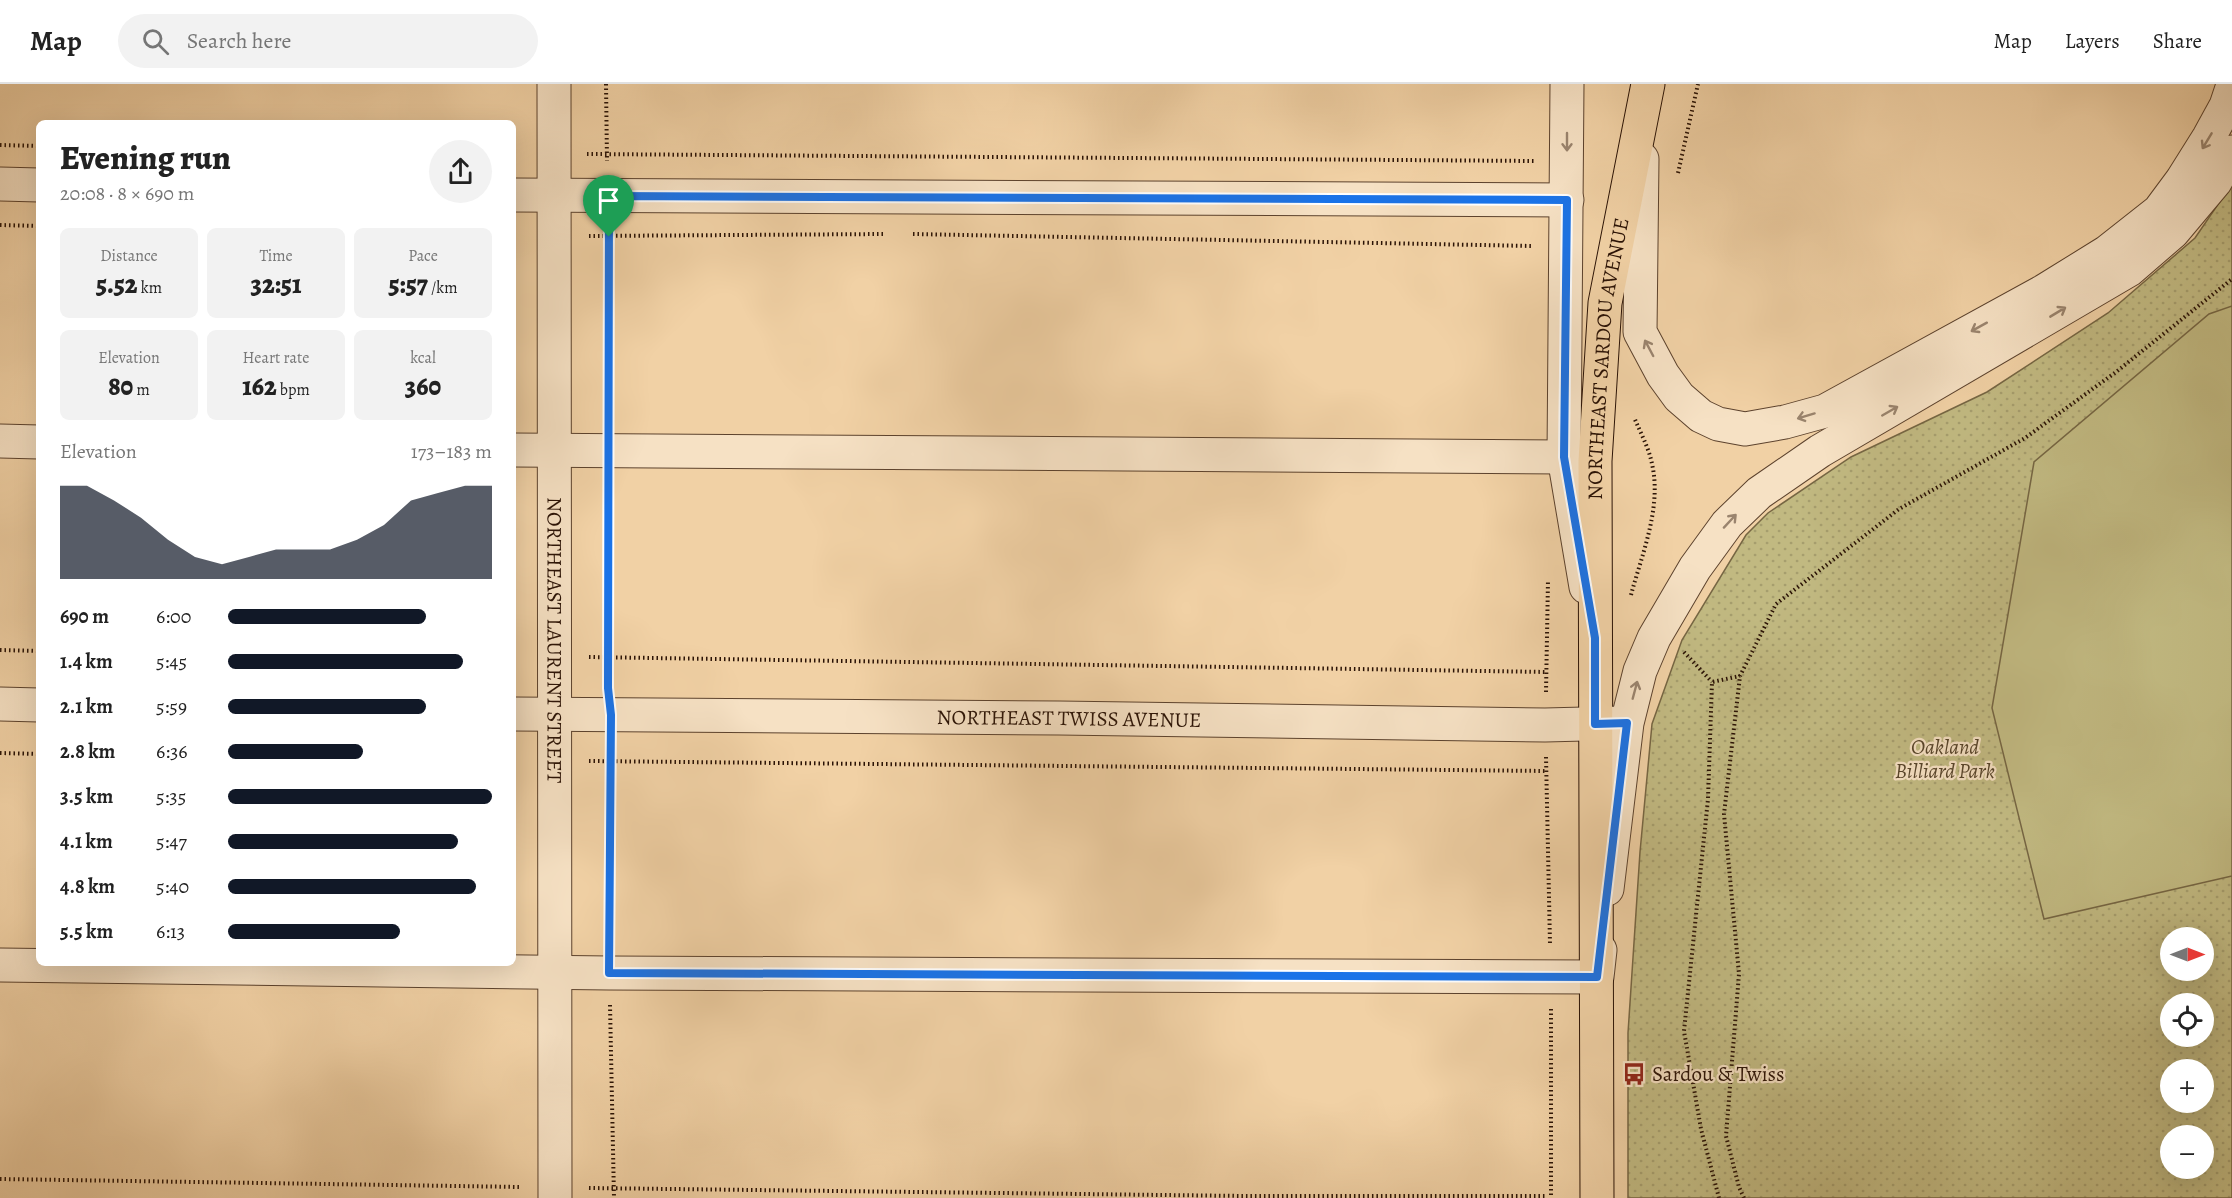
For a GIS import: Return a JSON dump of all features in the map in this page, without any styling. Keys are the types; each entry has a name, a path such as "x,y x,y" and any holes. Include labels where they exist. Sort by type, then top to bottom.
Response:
{"main road":[{"name":"NORTHEAST SARDOU AVENUE","path":"1597,1198 1595,461 1605,303 1645,94"}],"street":[{"name":"NORTHEAST LAURENT STREET","path":"554,84 552,233 555,1193"},
{"name":"NORTHEAST SARDOU AVENUE","path":"1567,84 1564,457 1595,638"},
{"path":"1645,94 1640,332 1663,375 1679,397 1701,416 1718,424 1745,429 1785,422 1825,411 2044,291 2107,252 2159,211 2210,137 2226,106 2232,88"},
{"path":"79,966 609,973 1597,977 1627,723 1640,671 1654,638 1673,605 1695,568 1727,524 1759,493 1820,451 2129,270 2173,232 2215,182 2232,152"},
{"path":"0,184 36,185"},
{"path":"516,195 1567,200"},
{"path":"0,441 36,442"},
{"path":"516,450 1564,457"},
{"path":"0,704 36,705"},
{"name":"NORTHEAST TWISS AVENUE","path":"516,714 1627,723"},
{"path":"0,965 36,965"}],"path":[{"path":"606,84 609,196 608,656 611,715 609,973 614,1198"},
{"path":"0,145 36,146"},
{"path":"553,154 1535,162"},
{"path":"0,225 36,226"},
{"path":"552,233 609,237 887,234"},
{"path":"910,234 1536,246"},
{"path":"1744,1198 1726,1136 1739,975 1724,814 1740,676 1776,604 1899,509 2025,438 2116,372 2232,279"},
{"path":"0,650 36,651"},
{"path":"608,656 1546,672"},
{"path":"1719,1198 1701,1129 1684,1031 1708,799 1712,682 1740,676"},
{"path":"0,753 36,754"},
{"path":"554,763 610,761 1546,771"},
{"path":"1551,977 1551,1198"},
{"path":"0,1179 555,1193 614,1188 1245,1196 1545,1196"}],"green space":[{"name":"Oakland Billiard Park","path":"2232,184 2232,1198 1628,1198 1628,1033 1640,852 1652,724 1682,640 1746,535 1768,513 1851,457 1987,392 2108,313 2195,238"},
{"path":"2232,306 2232,876 2044,919 1992,708 2034,462 2209,314"}],"place":[{"name":"Sardou & Twiss","path":"1634,1074"}],"route":[{"path":"609,196 1567,200 1564,457 1595,638 1595,724 1627,723 1597,977 609,973 608,859 611,715 608,688 609,237 609,196"}]}
